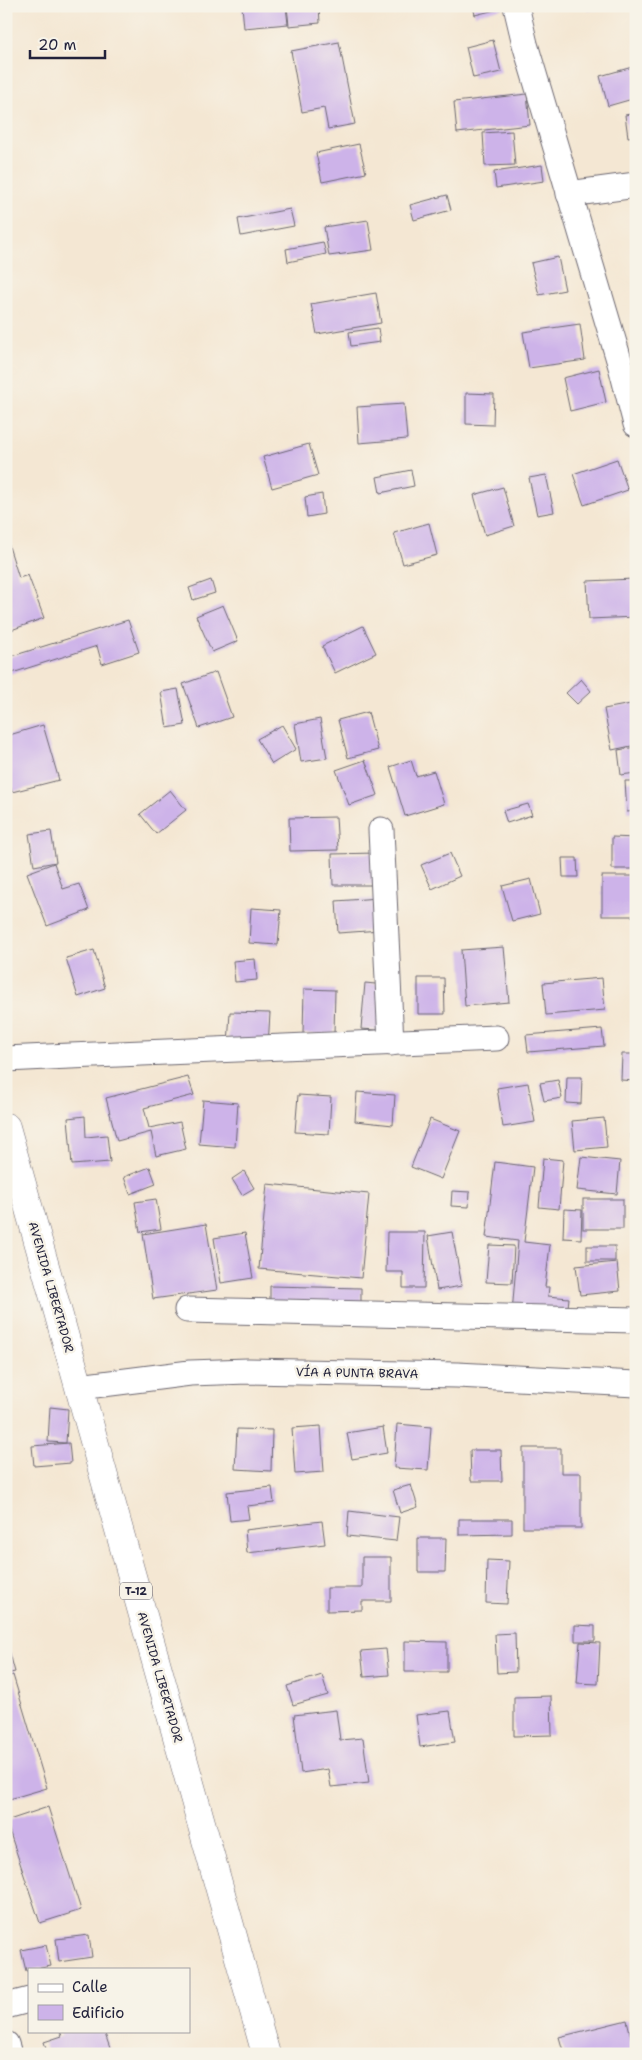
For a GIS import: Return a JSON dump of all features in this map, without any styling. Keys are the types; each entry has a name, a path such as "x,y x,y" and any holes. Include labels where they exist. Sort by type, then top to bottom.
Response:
{"highway":[{"name":"AVENIDA LIBERTADOR","path":"6,1127 266,2054"}],"street":[{"path":"516,6 636,424"},
{"path":"569,194 636,185"},
{"path":"381,830 391,1043"},
{"path":"6,1059 496,1038"},
{"path":"187,1310 636,1320"},
{"name":"VÍA A PUNTA BRAVA","path":"79,1387 190,1373 248,1371 457,1375 636,1384"},
{"path":"6,2006 28,2000"},
{"path":"6,2044 9,2054"}],"building":[{"path":"242,6 286,6 288,24 244,28"},
{"path":"287,6 319,6 320,23 289,26"},
{"path":"473,6 502,6 503,8 475,15"},
{"path":"587,6 630,6 630,8 587,10"},
{"path":"493,40 501,72 473,78 466,47"},
{"path":"339,42 355,124 328,129 324,108 302,112 291,51"},
{"path":"636,66 636,98 608,106 600,76"},
{"path":"527,94 530,125 457,133 454,102"},
{"path":"636,113 636,136 628,137 625,115"},
{"path":"512,131 515,165 485,166 483,133"},
{"path":"359,144 366,173 322,182 316,153"},
{"path":"542,165 544,181 496,188 494,172"},
{"path":"447,195 451,210 414,220 410,205"},
{"path":"290,209 294,226 241,236 238,219"},
{"path":"368,220 373,250 329,256 324,227"},
{"path":"323,242 326,254 288,262 286,249"},
{"path":"558,257 565,290 539,295 531,263"},
{"path":"376,293 381,323 317,334 311,304"},
{"path":"580,324 585,360 529,368 523,332"},
{"path":"378,328 380,342 351,346 349,332"},
{"path":"599,369 606,402 570,411 563,378"},
{"path":"466,393 494,394 493,425 466,424"},
{"path":"404,404 407,439 359,443 357,407"},
{"path":"309,444 318,475 272,488 263,457"},
{"path":"617,459 628,490 584,505 573,474"},
{"path":"411,470 414,486 380,493 377,477"},
{"path":"546,475 554,512 537,515 529,478"},
{"path":"503,487 514,526 485,535 474,495"},
{"path":"322,494 324,514 307,517 305,497"},
{"path":"429,523 437,555 403,564 394,533"},
{"path":"7,540 19,578 28,575 44,618 6,632"},
{"path":"634,579 636,617 589,619 587,581"},
{"path":"211,580 215,593 193,600 189,588"},
{"path":"223,605 238,641 212,652 196,616"},
{"path":"128,620 139,652 102,664 97,646 6,675 6,658"},
{"path":"363,626 376,653 335,673 322,646"},
{"path":"216,672 232,717 199,728 183,684"},
{"path":"581,679 591,691 577,704 566,693"},
{"path":"178,689 185,725 167,728 161,692"},
{"path":"636,703 636,745 612,750 604,709"},
{"path":"368,712 378,750 348,758 338,720"},
{"path":"320,719 327,758 301,762 295,724"},
{"path":"43,725 59,780 12,792 6,771 6,736"},
{"path":"282,725 296,749 272,764 257,739"},
{"path":"636,747 636,773 621,775 618,750"},
{"path":"365,760 378,795 349,805 336,770"},
{"path":"411,760 416,776 434,771 444,804 405,816 390,767"},
{"path":"625,781 636,781 636,811 627,812"},
{"path":"170,790 186,810 156,834 140,814"},
{"path":"528,804 532,815 507,823 503,811"},
{"path":"336,817 338,850 290,851 289,818"},
{"path":"51,831 56,862 34,866 29,834"},
{"path":"612,837 636,838 636,869 612,869"},
{"path":"376,853 377,885 333,885 332,854"},
{"path":"450,853 460,876 432,889 421,865"},
{"path":"562,858 577,858 578,877 563,877"},
{"path":"54,863 63,889 79,884 89,910 47,926 27,873"},
{"path":"602,876 636,876 636,916 602,916"},
{"path":"531,879 540,914 512,921 502,886"},
{"path":"379,898 381,930 338,933 336,901"},
{"path":"251,908 281,910 278,945 249,943"},
{"path":"504,947 509,1002 465,1006 461,950"},
{"path":"94,950 105,988 78,997 66,958"},
{"path":"255,959 257,980 235,982 233,961"},
{"path":"418,978 444,978 445,1014 418,1014"},
{"path":"602,978 605,1010 546,1015 543,983"},
{"path":"365,983 396,986 392,1031 361,1029"},
{"path":"304,989 335,990 334,1034 303,1034"},
{"path":"230,1012 270,1013 268,1046 228,1045"},
{"path":"602,1029 604,1046 528,1052 526,1035"},
{"path":"622,1054 636,1054 636,1081 621,1080"},
{"path":"188,1077 194,1095 144,1108 149,1128 180,1122 186,1149 156,1156 151,1132 117,1141 106,1098"},
{"path":"567,1077 582,1077 581,1104 566,1103"},
{"path":"558,1080 562,1098 544,1101 540,1083"},
{"path":"528,1083 535,1122 503,1127 497,1088"},
{"path":"357,1092 395,1095 393,1125 355,1121"},
{"path":"298,1095 331,1097 329,1134 295,1132"},
{"path":"203,1100 238,1103 235,1147 199,1144"},
{"path":"85,1116 86,1137 107,1135 110,1162 72,1165 68,1118"},
{"path":"604,1118 607,1147 575,1150 572,1121"},
{"path":"430,1119 460,1131 441,1179 411,1167"},
{"path":"631,1132 636,1132 636,1165 633,1165"},
{"path":"581,1157 620,1161 617,1194 577,1190"},
{"path":"543,1158 563,1160 559,1209 539,1207"},
{"path":"495,1162 533,1167 524,1242 550,1245 545,1287 549,1287 548,1296 569,1298 567,1317 512,1313 518,1241 486,1237"},
{"path":"150,1167 156,1184 130,1194 124,1177"},
{"path":"244,1171 254,1188 242,1195 232,1179"},
{"path":"267,1184 369,1194 361,1278 259,1269"},
{"path":"452,1191 470,1192 469,1207 451,1206"},
{"path":"156,1199 161,1229 140,1232 135,1202"},
{"path":"583,1199 623,1199 623,1229 583,1229"},
{"path":"564,1209 582,1210 581,1239 563,1238"},
{"path":"206,1224 217,1290 153,1299 143,1234"},
{"path":"387,1232 425,1232 424,1288 403,1288 403,1272 386,1272"},
{"path":"452,1232 462,1286 437,1290 428,1236"},
{"path":"245,1233 253,1278 221,1283 214,1238"},
{"path":"489,1245 514,1246 512,1283 486,1282"},
{"path":"587,1246 615,1246 615,1261 587,1261"},
{"path":"617,1262 620,1291 580,1295 576,1266"},
{"path":"270,1286 361,1288 361,1315 270,1302"},
{"path":"50,1407 68,1409 66,1443 48,1442"},
{"path":"397,1424 431,1427 428,1470 394,1468"},
{"path":"321,1426 324,1472 295,1474 292,1428"},
{"path":"383,1427 387,1453 352,1459 347,1433"},
{"path":"237,1429 272,1430 271,1471 235,1469"},
{"path":"69,1443 71,1463 34,1466 32,1446"},
{"path":"523,1448 561,1448 561,1473 581,1473 581,1528 523,1528"},
{"path":"470,1450 501,1450 502,1481 471,1481"},
{"path":"411,1485 418,1507 400,1513 393,1490"},
{"path":"272,1487 274,1503 247,1506 249,1519 230,1521 227,1492"},
{"path":"349,1511 399,1517 396,1541 347,1536"},
{"path":"459,1519 512,1519 512,1534 459,1535"},
{"path":"322,1521 325,1544 247,1553 245,1530"},
{"path":"418,1538 446,1538 445,1572 418,1572"},
{"path":"362,1557 391,1557 391,1601 362,1601 362,1610 327,1611 327,1588 362,1588"},
{"path":"487,1560 509,1561 507,1604 486,1603"},
{"path":"575,1625 595,1626 595,1641 575,1641"},
{"path":"515,1633 516,1672 497,1673 495,1634"},
{"path":"6,1639 15,1672 6,1674"},
{"path":"405,1641 447,1642 447,1672 405,1672"},
{"path":"580,1642 600,1643 598,1684 577,1683"},
{"path":"386,1649 389,1675 364,1677 361,1651"},
{"path":"13,1675 47,1788 6,1800 6,1677"},
{"path":"322,1675 328,1695 293,1705 287,1686"},
{"path":"551,1696 552,1735 514,1736 514,1697"},
{"path":"336,1710 340,1740 363,1738 369,1783 331,1787 328,1769 301,1773 294,1715"},
{"path":"450,1711 455,1742 420,1747 416,1715"},
{"path":"48,1807 81,1910 40,1923 6,1821"},
{"path":"89,1935 92,1957 59,1962 56,1939"},
{"path":"46,1945 51,1966 28,1968 26,1971 21,1950"},
{"path":"627,2020 635,2054 564,2054 559,2037"},
{"path":"60,2032 104,2032 112,2054 48,2054 44,2042 62,2036"}]}
